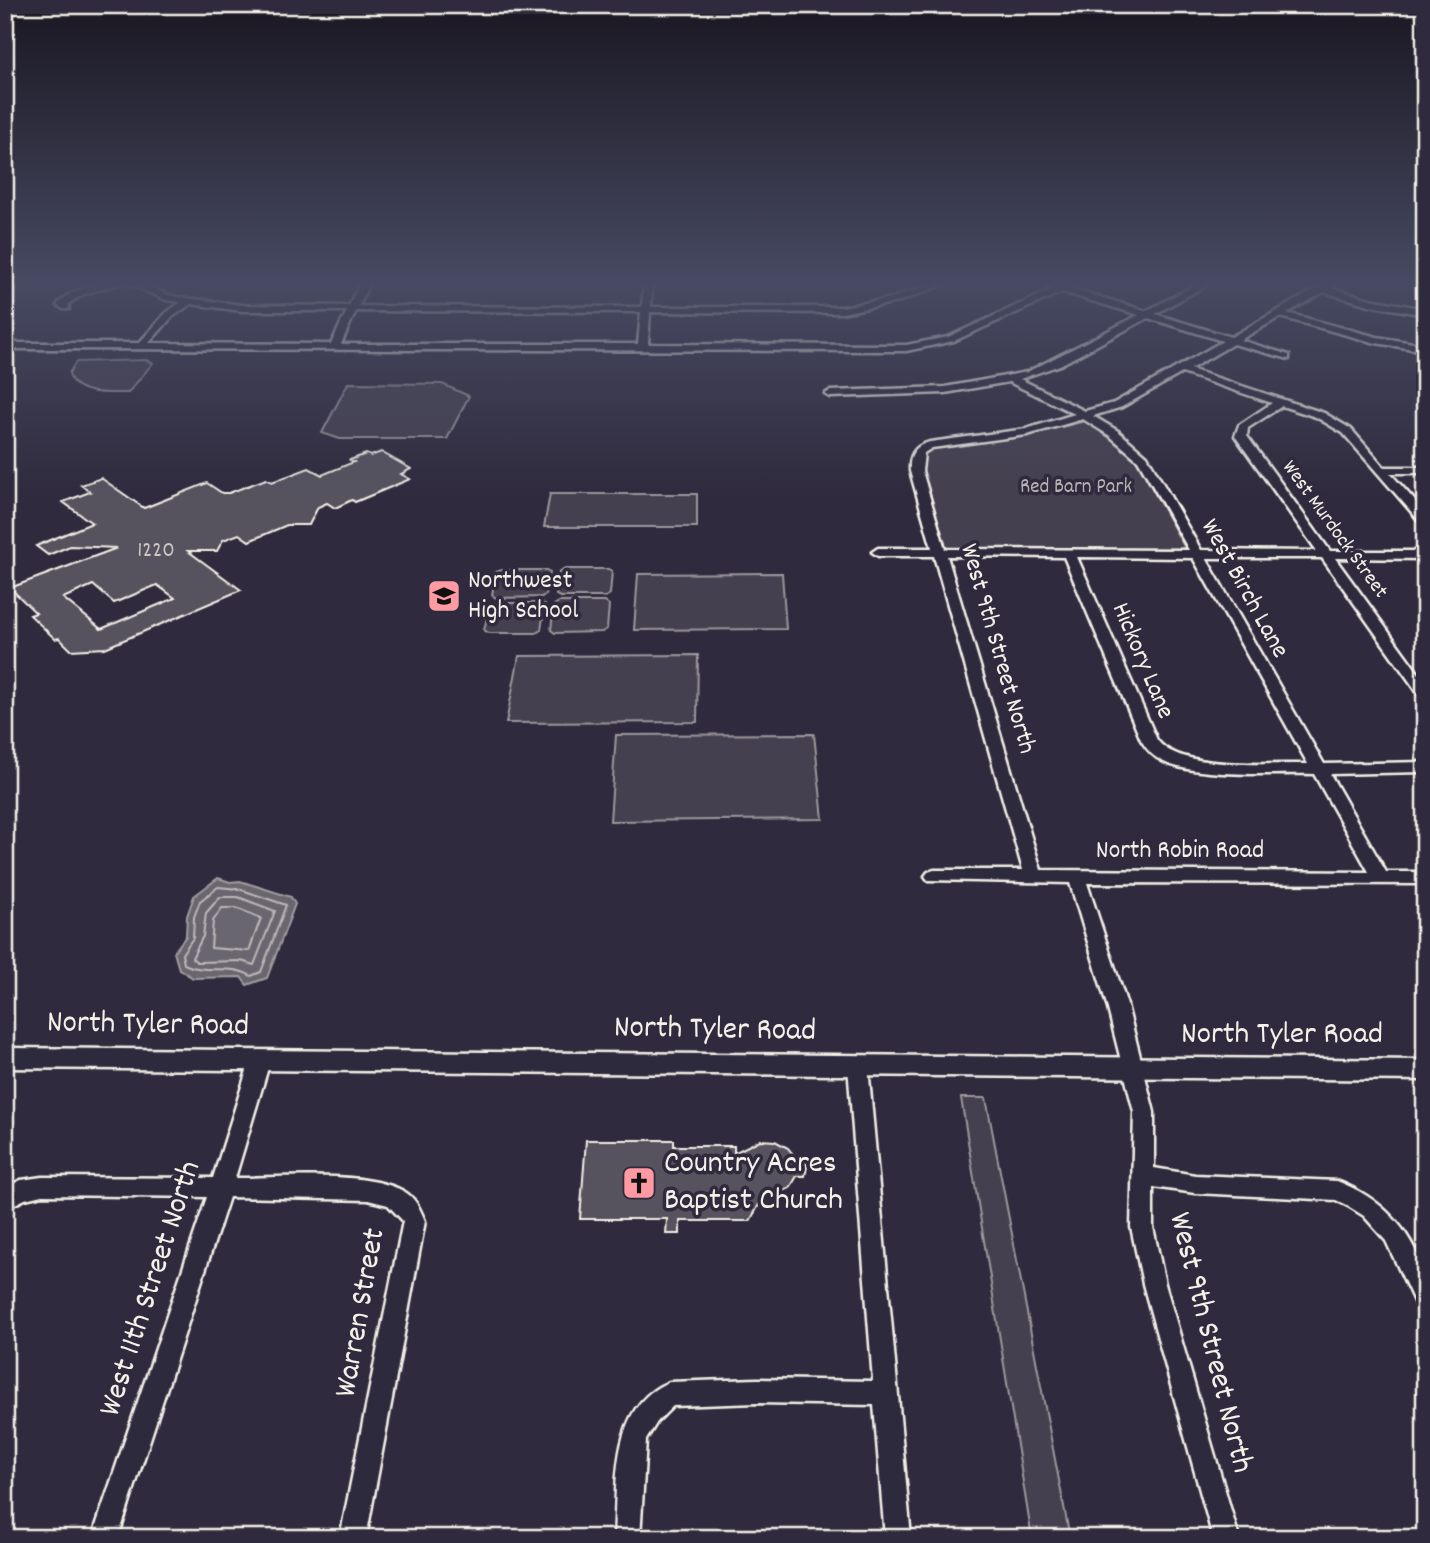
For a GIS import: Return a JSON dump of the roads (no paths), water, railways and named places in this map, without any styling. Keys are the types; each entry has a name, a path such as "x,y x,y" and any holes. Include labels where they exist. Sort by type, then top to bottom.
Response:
{"main road":[{"name":"North Tyler Road","path":"5,1058 1425,1070"}],"street":[{"path":"830,394 945,390 1012,379 1073,354"},
{"path":"1086,416 1118,405 1211,354"},
{"path":"1275,354 1285,357"},
{"path":"1184,370 1321,415 1340,426 1425,520"},
{"name":"West Birch Lane","path":"1012,379 1125,438 1143,458 1381,878"},
{"name":"West Murdock Street","path":"1280,402 1242,427 1241,436 1425,693"},
{"name":"West 9th Street North","path":"1034,877 914,460 920,449 930,444 1027,432 1086,416"},
{"path":"1382,470 1425,470"},
{"path":"878,552 1425,555"},
{"name":"Hickory Lane","path":"1069,553 1149,740 1157,751 1181,763 1195,766 1318,769"},
{"path":"1318,769 1425,767"},
{"name":"North Robin Road","path":"934,876 1425,878"},
{"name":"West 9th Street North","path":"1077,877 1117,1005 1144,1112 1142,1227 1147,1250 1226,1538"},
{"name":"West 11th Street North","path":"105,1538 260,1061"},
{"path":"858,1066 898,1538"},
{"path":"1144,1176 1247,1188 1337,1191 1354,1197 1372,1208 1387,1224 1425,1300"},
{"path":"5,1199 21,1190 42,1186 221,1187"},
{"name":"Warren Street","path":"221,1187 348,1188 388,1193 398,1198 411,1212 414,1221 354,1538"},
{"path":"628,1538 634,1437 648,1413 669,1394 757,1391 887,1392"}],"water":[{"path":"218,878 230,882 240,881 291,897 295,904 267,978 247,985 241,977 193,978 179,969 174,952 186,936 187,916 194,896"}],"place":[{"name":"Northwest High School","path":"444,596"},
{"name":"Country Acres Baptist Church","path":"639,1183"}],"park label":[{"name":"Red Barn Park","path":"1076,488"}]}
